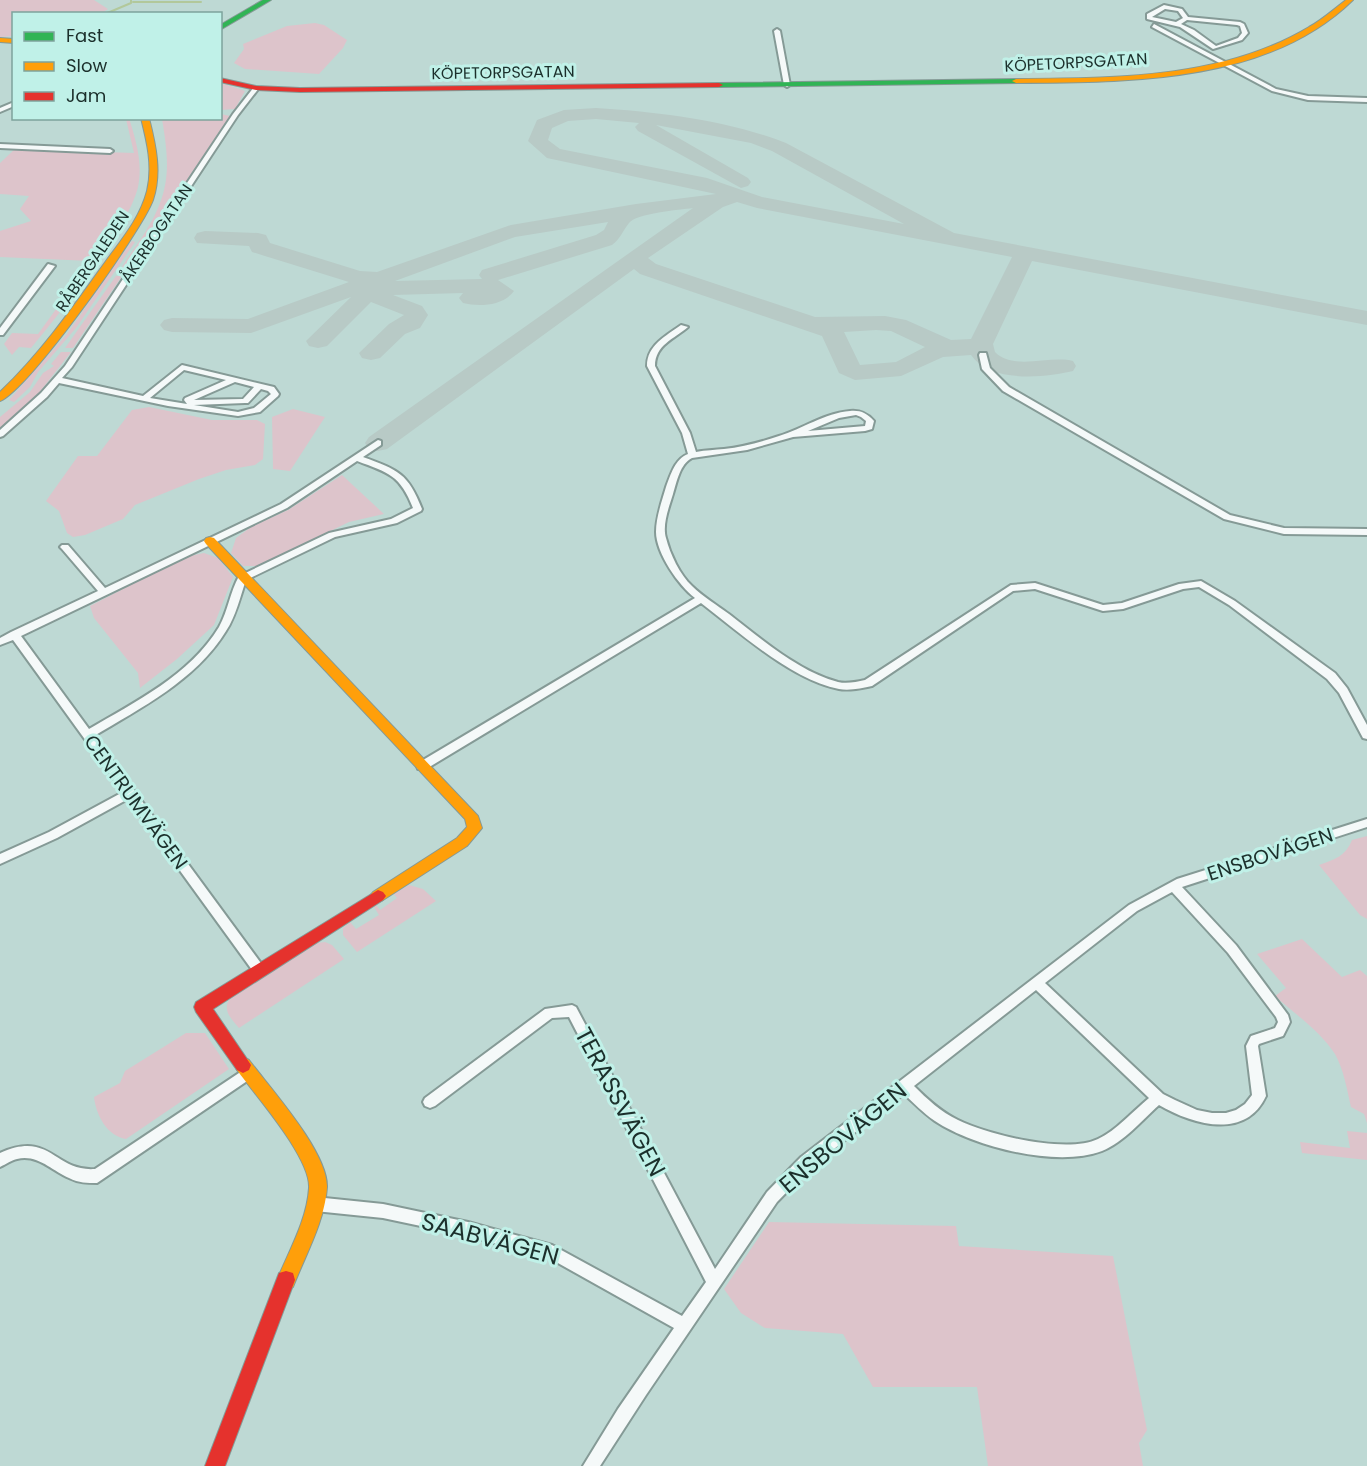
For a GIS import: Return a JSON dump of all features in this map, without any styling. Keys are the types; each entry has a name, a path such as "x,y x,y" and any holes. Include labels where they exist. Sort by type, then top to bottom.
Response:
{"street":[{"path":"222,21 259,0"},
{"path":"222,27 268,0"},
{"name":"KÖPETORPSGATAN","path":"222,80 256,88 318,90 1090,81 1168,73 1225,62 1270,49 1296,38 1350,0"},
{"path":"1162,24 1149,18 1149,15 1164,7 1180,10 1186,18"},
{"path":"1178,24 1186,18 1242,25 1245,33 1240,39 1215,48 1178,24 1154,26 1225,62 1261,84 1289,94 1317,99 1367,100"},
{"path":"777,31 787,84"},
{"name":"ÅKERBOGATAN","path":"0,434 58,380 242,105 256,88"},
{"name":"RÅBERGALEDEN","path":"0,386 43,342 132,216 145,175 144,152 136,120"},
{"name":"RÅBERGALEDEN","path":"0,398 32,369 54,343 142,216 151,197 155,174 154,151 146,120"},
{"path":"0,146 110,150"},
{"path":"0,333 51,266"},
{"path":"684,327 655,349 650,359 651,366 686,433 693,455"},
{"path":"983,356 986,369 1006,389 1227,517 1284,531 1367,532"},
{"path":"58,380 144,399 168,404 228,413 252,412 262,407 275,394 271,389 182,367 144,399"},
{"path":"179,403 234,380"},
{"path":"168,404 245,401 260,386"},
{"path":"791,435 857,431 869,427 870,422 860,413 847,413 791,435 731,451 693,455 677,465 667,508 661,520 660,534 682,579 702,598 760,643 816,677 849,686 878,678 1011,588 1035,586 1094,605 1114,608 1182,586 1200,584 1232,603 1331,676 1343,691 1367,735"},
{"path":"0,642 284,506 378,443"},
{"path":"87,735 174,679 207,651 223,627 242,578 332,536 394,520 418,509 404,478 397,472 358,458"},
{"path":"210,542 471,816 475,828 470,836 202,1007 304,1151 317,1176 315,1204 215,1466"},
{"path":"65,547 103,591"},
{"path":"422,766 702,598"},
{"name":"CENTRUMVÄGEN","path":"14,634 259,970"},
{"path":"0,859 53,835 130,794"},
{"name":"ENSBOVÄGEN","path":"591,1466 765,1207 793,1173 1133,908 1173,885 1367,823"},
{"name":"ENSBOVÄGEN","path":"1158,1098 1186,1114 1236,1118 1254,1105 1258,1096 1252,1046 1255,1040 1279,1032 1284,1022 1232,949 1173,885"},
{"path":"905,1086 941,1118 969,1131 1002,1140 1069,1150 1100,1145 1158,1098 1037,983"},
{"name":"TERASSVÄGEN","path":"430,1102 549,1013 572,1011 714,1282"},
{"path":"0,1160 22,1150 35,1151 46,1155 80,1176 98,1176 249,1073"},
{"name":"SAABVÄGEN","path":"315,1204 383,1211 468,1229 552,1252 684,1325"}],"shaded area":[{"path":"0,0 94,0 108,9 104,12 12,12 12,36 0,37"},
{"path":"315,23 324,25 347,40 343,48 319,74 245,69 234,63 244,49 243,44 287,26"},
{"path":"222,83 245,91 235,109 222,110"},
{"path":"222,114 230,116 125,272 119,273 153,219 159,205 166,178 162,120 222,120"},
{"path":"126,120 130,120 140,169 138,187 132,205 92,270 59,314 31,348 19,347 12,355 4,344 12,333 38,334 91,261 0,257 0,231 31,221 20,209 29,196 0,194 0,163 15,149 134,153"},
{"path":"132,241 135,242 76,328 38,372 30,387 14,402 9,400 67,334"},
{"path":"116,276 122,276 73,348 65,348"},
{"path":"61,352 71,352 39,393 0,429 0,417 30,392 43,373 54,366 51,364"},
{"path":"149,407 212,420 257,420 265,424 263,459 255,465 226,470 199,479 135,505 123,519 85,535 73,537 67,533 59,511 46,501 78,456 97,456 132,410"},
{"path":"293,409 325,417 290,471 273,469 272,417"},
{"path":"342,475 384,514 349,522 259,566 243,566 231,553 236,538 251,527 288,510"},
{"path":"204,553 218,558 233,577 214,625 177,659 140,688 138,673 94,618 90,606 185,557"},
{"path":"1367,836 1367,919 1360,915 1319,865 1343,854 1352,840"},
{"path":"409,885 423,889 436,901 357,952 343,935 343,928 350,922 356,929 379,915 374,907 376,905 380,910 397,898 394,894"},
{"path":"1302,939 1342,977 1360,970 1367,976 1367,1123 1364,1114 1351,1107 1343,1073 1335,1054 1315,1030 1275,996 1286,988 1257,954"},
{"path":"325,942 332,945 344,959 239,1028 227,1010 231,997 317,943"},
{"path":"186,1033 205,1033 229,1069 126,1139 113,1134 100,1117 94,1097 120,1083 125,1071"},
{"path":"1347,1131 1367,1133 1367,1160 1302,1153 1300,1142 1350,1148"},
{"path":"769,1222 956,1226 959,1246 1113,1256 1147,1430 1139,1443 1143,1466 988,1466 977,1387 873,1387 843,1334 765,1328 741,1313 724,1289"}],"waterway":[{"path":"110,12 131,3 131,0"},
{"path":"133,2 201,2"}],"taxiway":[{"path":"947,238 779,147 756,138 633,116 596,114 564,116 544,124 538,141 554,154 707,184 757,202 1367,318"},
{"path":"645,127 741,182"},
{"path":"634,211 691,202 728,200"},
{"path":"634,258 716,202"},
{"path":"172,325 251,326 511,231 634,211"},
{"path":"490,275 604,240 613,234 621,218 634,211"},
{"path":"205,238 258,240 260,247 358,278 377,279"},
{"path":"981,344 1025,253"},
{"path":"378,443 634,258"},
{"path":"634,258 648,269 811,323"},
{"path":"380,282 382,286 390,288 495,286 502,291 496,296 471,298"},
{"path":"318,341 360,302 370,283"},
{"path":"371,353 397,329 412,323 416,315 414,311 373,295"},
{"path":"811,323 820,325 885,323 955,349 981,344"},
{"path":"811,323 832,332 848,368 855,373 901,369 934,352 950,348"},
{"path":"981,344 983,354 990,361 1000,365 1028,368 1064,366"}],"traffic: fast":[{"path":"222,27 268,0"},
{"path":"719,85 1016,81"}],"traffic: slow":[{"path":"1016,81 1127,78 1201,69 1272,48 1306,32 1350,0"},
{"path":"0,40 12,41"},
{"path":"0,398 59,333 139,220 148,201 153,182 151,145 145,120"},
{"path":"210,541 471,816 475,828 462,842 378,896"},
{"path":"243,1065 295,1136 317,1176 316,1200 302,1243 286,1280"}],"traffic: jam":[{"path":"222,80 256,88 300,90 719,85"},
{"path":"243,1065 202,1007 378,896"},
{"path":"215,1466 286,1280"}]}
